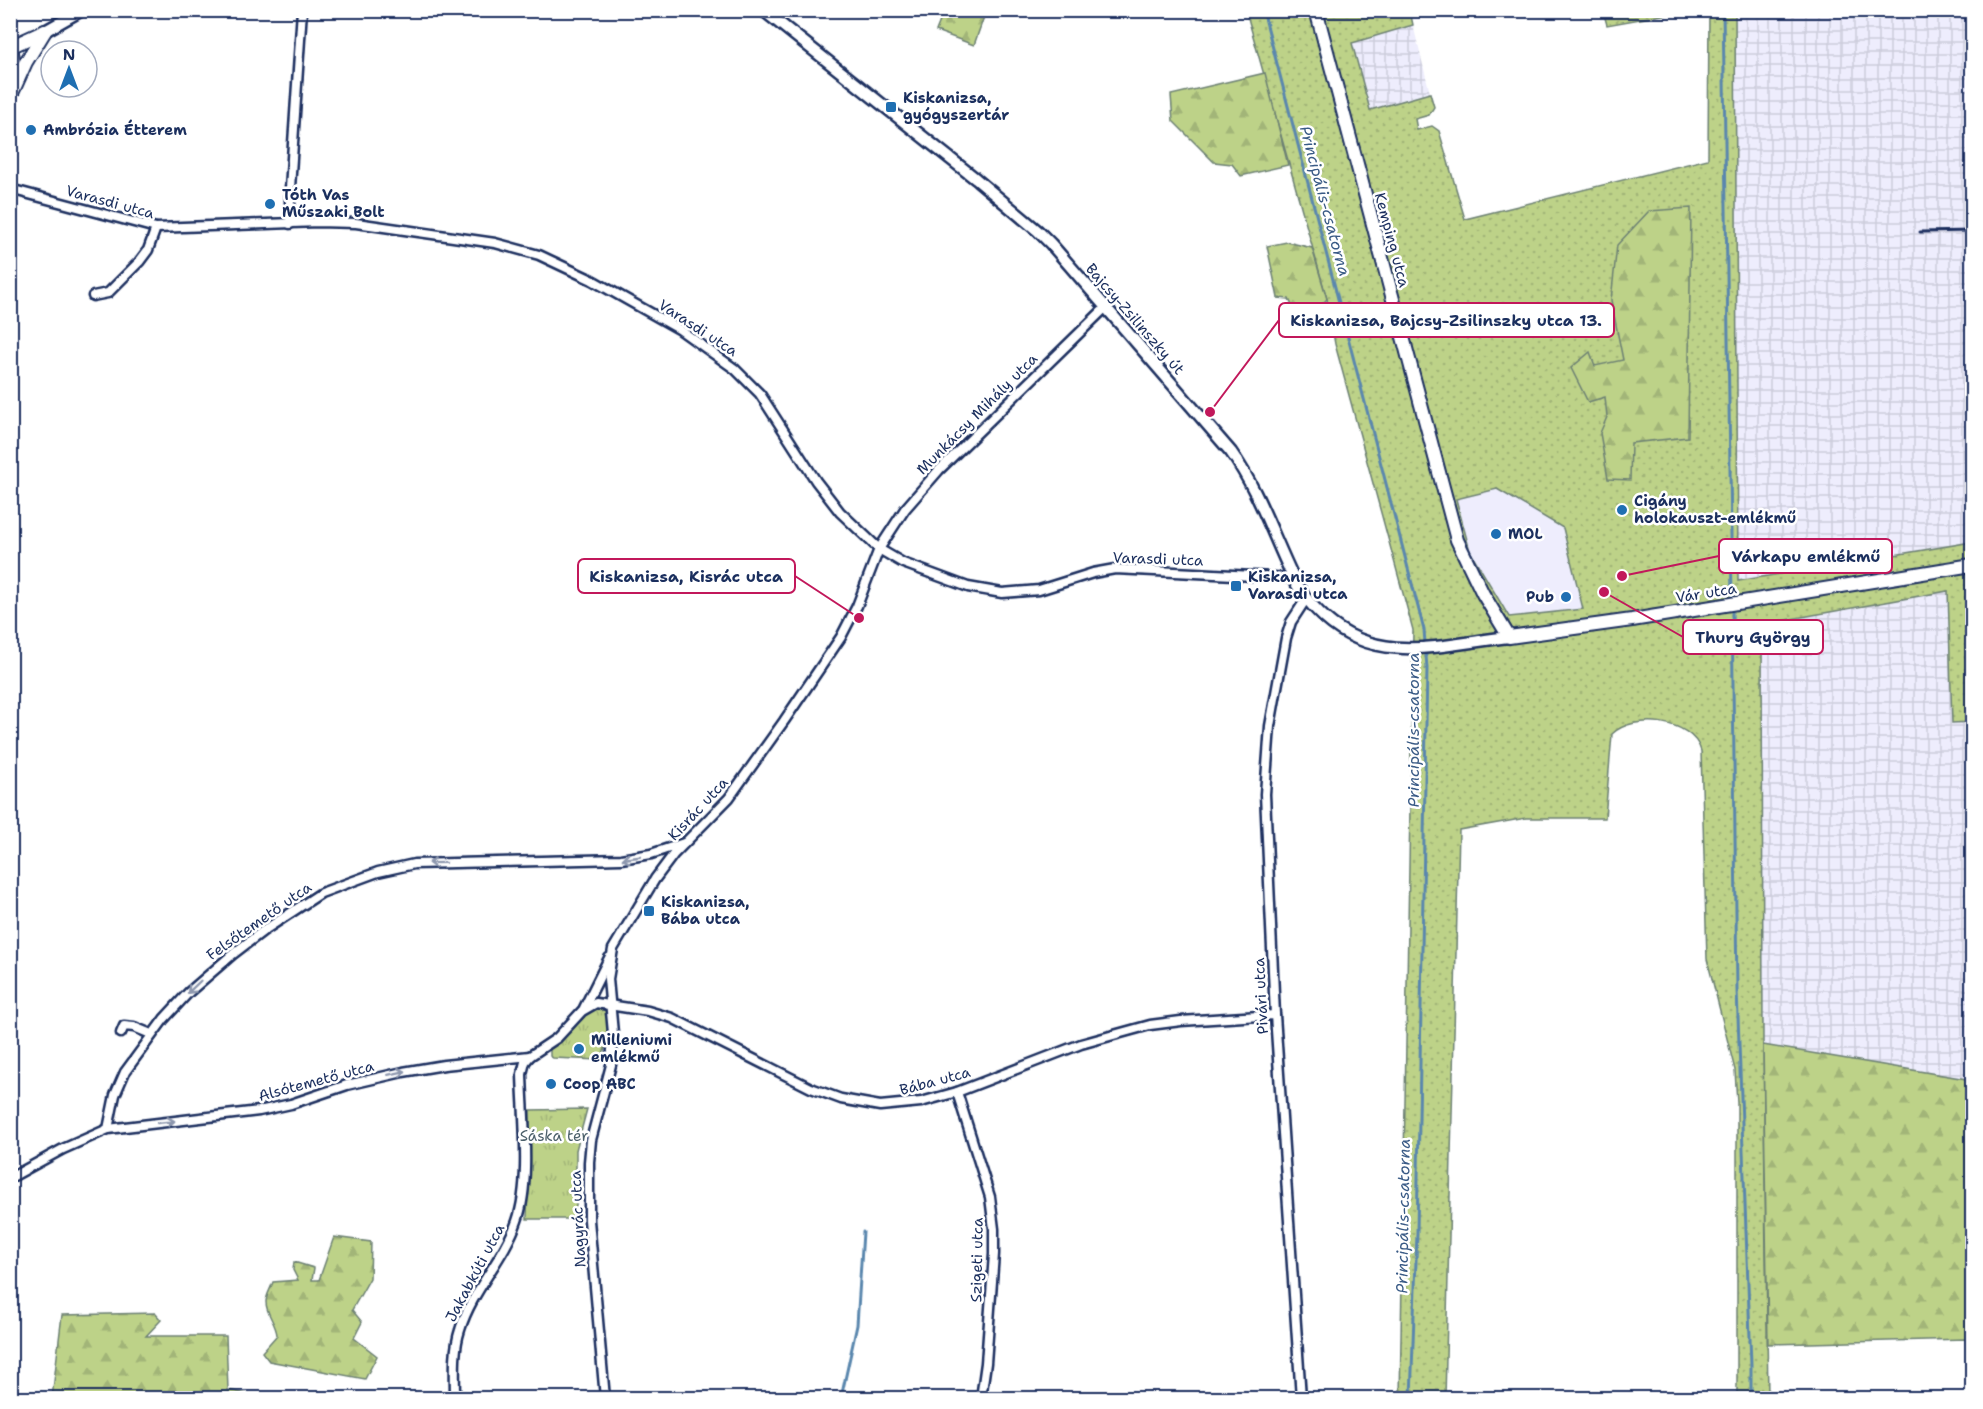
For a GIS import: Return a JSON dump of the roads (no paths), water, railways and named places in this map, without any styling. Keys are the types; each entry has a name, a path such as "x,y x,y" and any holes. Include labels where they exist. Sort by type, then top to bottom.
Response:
{"main road":[{"name":"Kemping utca","path":"1316,10 1457,540 1492,610 1509,637"},
{"path":"12,94 15,70 11,47 45,31"},
{"path":"12,94 26,62 45,31"},
{"name":"Vár utca","path":"1509,637 1713,608 1972,565"}],"street":[{"path":"45,31 82,10"},
{"path":"290,224 290,188 302,10"},
{"name":"Bajcsy-Zsilinszky út","path":"763,10 1038,231 1231,452 1252,485 1293,578 1306,599 1328,621 1351,637 1377,646 1412,649 1444,645"},
{"name":"Varasdi utca","path":"10,189 156,228 318,222 356,223 495,243 539,255 592,280 718,355 746,378 760,394 827,496 860,532 879,549 903,563 968,587 1002,593 1039,590 1093,573 1115,569 1293,578"},
{"path":"93,296 108,293 139,262 148,250 156,228"},
{"name":"Munkácsy Mihály utca","path":"879,549 897,519 939,470 1105,308"},
{"name":"Kisrác utca","path":"612,1005 608,979 613,949 655,879 687,841 729,798 841,636 857,606 879,549"},
{"name":"Pivári utca","path":"1301,1398 1275,1015 1266,838 1267,751 1286,638 1291,622 1306,599"},
{"name":"Vár utca","path":"1444,645 1509,637"},
{"name":"Felsőtemető utca","path":"108,1129 112,1103 119,1084 130,1063 151,1034 196,985 240,948 321,893 361,878 414,864 621,859 651,854 687,841"},
{"path":"530,1056 562,1034 582,1011 613,949"},
{"path":"582,1011 596,1003 612,1005"},
{"name":"Bába utca","path":"612,1005 672,1018 811,1088 841,1099 866,1105 893,1106 921,1102 957,1092 1081,1044 1150,1025 1275,1015"},
{"name":"Nagyrác utca","path":"605,1398 590,1220 589,1162 593,1131 611,1065 614,1033 612,1005"},
{"path":"121,1033 124,1026 130,1026 151,1034"},
{"name":"Alsótemető utca","path":"10,1178 63,1149 108,1129 259,1111 291,1104 347,1085 403,1072 444,1065 530,1056"},
{"name":"Jakabkúti utca","path":"455,1398 456,1356 460,1330 471,1303 512,1234 522,1203 524,1171 522,1074 525,1062 530,1056"},
{"name":"Szigeti utca","path":"957,1092 990,1197 993,1216 994,1254 986,1363 981,1398"}],"waterway":[{"name":"Principális-csatorna","path":"1263,10 1424,630 1427,668 1417,1233 1411,1398"},
{"path":"1723,10 1732,600"},
{"path":"1732,606 1737,990 1751,1398"},
{"path":"841,1398 857,1325 863,1232"}],"railway":[{"path":"1920,232 1972,231"}],"place":[{"name":"Kiskanizsa, gyógyszertár","path":"891,107"},
{"name":"Ambrózia Étterem","path":"31,130"},
{"name":"Tóth Vas Műszaki Bolt","path":"270,204"},
{"name":"Kiskanizsa, Bajcsy-Zsilinszky utca 13.","path":"1210,412"},
{"name":"Cigány holokauszt-emlékmű","path":"1622,510"},
{"name":"MOL","path":"1496,534"},
{"name":"Várkapu emlékmű","path":"1622,576"},
{"name":"Kiskanizsa, Varasdi utca","path":"1236,586"},
{"name":"Thury György","path":"1604,592"},
{"name":"Pub","path":"1566,597"},
{"name":"Kiskanizsa, Kisrác utca","path":"859,618"},
{"name":"Kiskanizsa, Bába utca","path":"649,911"},
{"name":"Milleniumi emlékmű","path":"579,1049"},
{"name":"Coop ABC","path":"551,1084"}],"park label":[{"name":"Sáska tér","path":"554,1136"}]}
